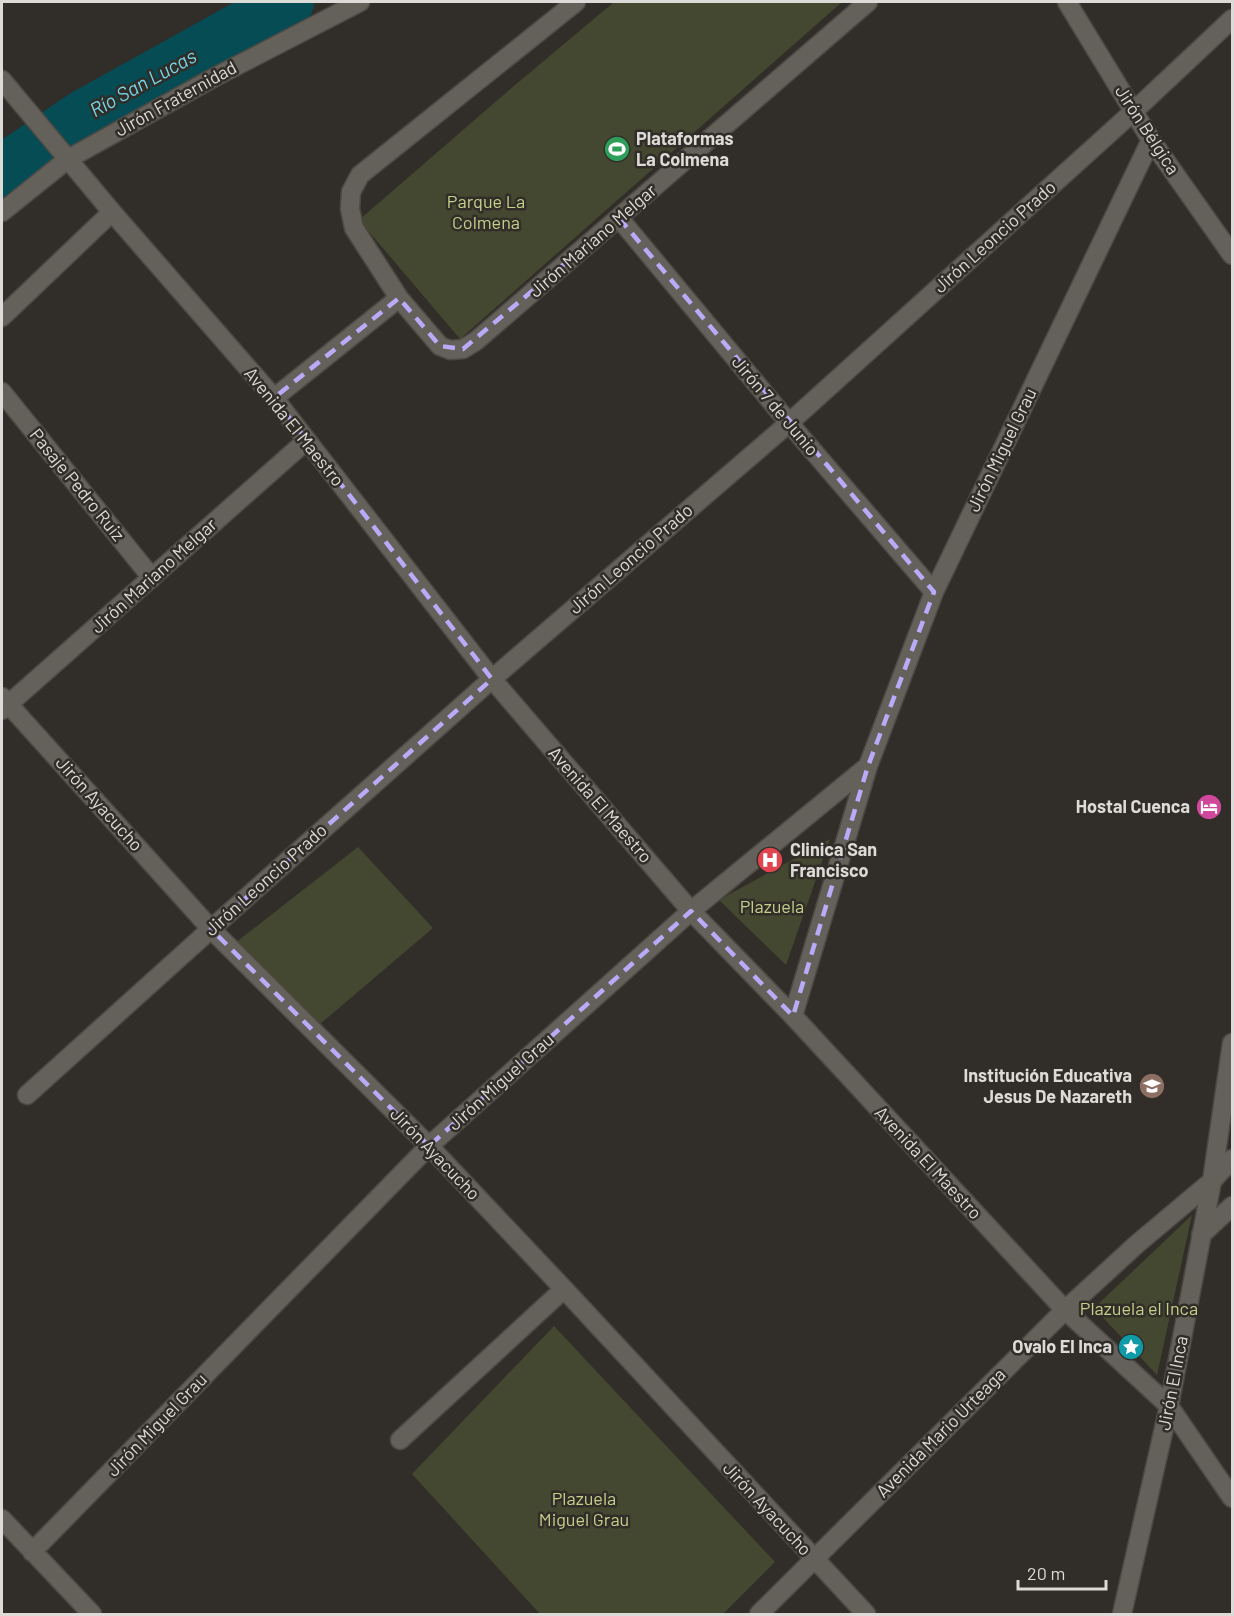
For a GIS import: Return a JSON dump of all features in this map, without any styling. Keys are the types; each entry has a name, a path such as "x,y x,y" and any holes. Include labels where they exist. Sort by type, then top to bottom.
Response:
{"street":[{"name":"Jirón Fraternidad","path":"2,212 68,159 213,78 360,2"},
{"name":"Jirón Mariano Melgar","path":"576,2 360,175 351,192 350,209 354,228 399,298 440,346 450,350 463,349 476,341 868,2"},
{"name":"Jirón Bélgica","path":"1067,2 1151,140 1233,255"},
{"name":"Jirón Leoncio Prado","path":"27,1095 492,680 789,423 1233,19"},
{"name":"Avenida El Maestro","path":"2,80 112,212 274,398 492,680 691,911 793,1016 1065,1310 1169,1406 1233,1498"},
{"name":"Jirón Miguel Grau","path":"793,1016 868,766 934,592 1151,140"},
{"path":"2,317 112,212"},
{"name":"Jirón 7 de Junio","path":"619,218 789,423 934,592"},
{"path":"274,398 399,298"},
{"name":"Pasaje Pedro Ruiz","path":"2,392 152,578"},
{"name":"Jirón Mariano Melgar","path":"4,704 152,578 306,441"},
{"name":"Jirón Ayacucho","path":"4,704 212,928 429,1146 564,1288 866,1614"},
{"name":"Jirón Miguel Grau","path":"32,1552 429,1146 691,911 868,766"},
{"name":"Jirón El Inca","path":"1122,1614 1169,1406 1212,1180 1233,1044"},
{"name":"Avenida Mario Urteaga","path":"759,1614 1065,1310 1233,1159"},
{"path":"1201,1235 1233,1206"},
{"path":"400,1440 564,1288"},
{"path":"2,1518 93,1614"}],"highlighted area":[{"path":"619,218 934,592 868,766 793,1016 691,911 429,1146 211,929 492,679 274,398 399,298 440,346 463,349"}],"green space":[{"name":"Parque La Colmena","path":"614,2 842,2 460,339 359,220"},
{"name":"Plazuela","path":"830,839 786,965 719,900"},
{"path":"358,847 433,928 319,1025 235,943"},
{"name":"Plazuela el Inca","path":"1192,1215 1157,1375 1094,1308"},
{"name":"Plazuela Miguel Grau","path":"554,1326 775,1562 723,1614 540,1614 412,1474"}],"waterway":[{"name":"Río San Lucas","path":"2,171 83,116 288,2"}],"place":[{"name":"Plataformas La Colmena","path":"617,149"},
{"name":"Hostal Cuenca","path":"1209,807"},
{"name":"Clinica San Francisco","path":"770,860"},
{"name":"Institución Educativa Jesus De Nazareth","path":"1152,1086"},
{"name":"Ovalo El Inca","path":"1131,1347"}]}
